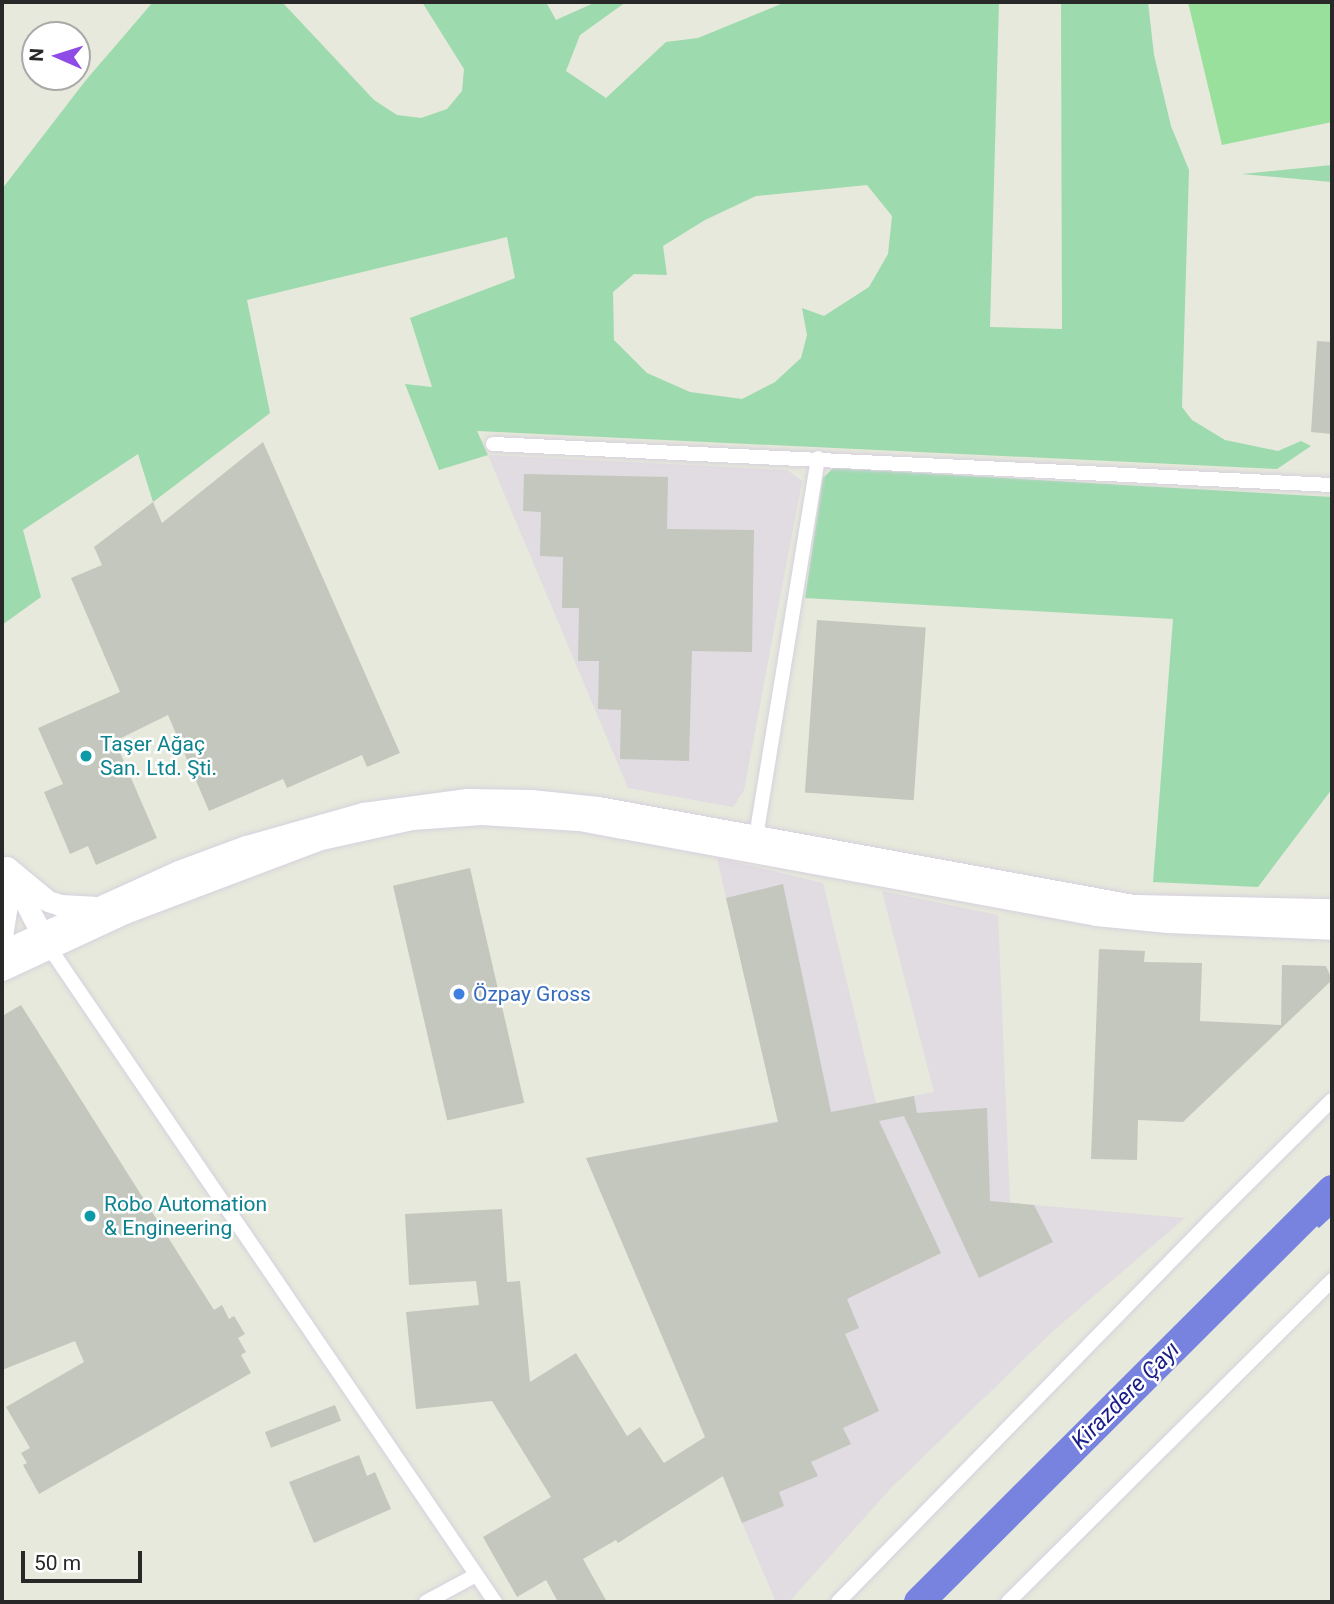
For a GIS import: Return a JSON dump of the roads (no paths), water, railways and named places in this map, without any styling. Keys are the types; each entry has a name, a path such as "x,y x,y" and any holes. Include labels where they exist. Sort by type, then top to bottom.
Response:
{"main road":[{"path":"2,970 97,907 178,871 257,842 363,813 427,802 492,798 551,802 1097,915 1168,922 1332,929"},
{"path":"2,951 45,940 125,913 259,860 345,832 412,819 481,814 554,817 755,844 1133,905 1332,909"},
{"path":"4,862 48,901 60,905 97,907"},
{"path":"4,862 45,940"},
{"path":"2,936 7,906 4,862"}],"street":[{"path":"493,444 1332,485"},
{"path":"755,844 818,458"},
{"path":"45,940 474,1576 495,1602"},
{"path":"838,1602 928,1507 1332,1100"},
{"path":"1008,1602 1332,1280"},
{"path":"426,1602 474,1576"}],"water":[{"path":"1332,1173 1332,1216 1319,1228 1297,1209"}],"waterway":[{"name":"Kirazdere Çayı","path":"919,1602 1332,1190"}],"place":[{"name":"Taşer Ağaç San. Ltd. Şti.","path":"86,756"},
{"name":"Özpay Gross","path":"459,994"},
{"name":"Robo Automation & Engineering","path":"90,1216"}]}
